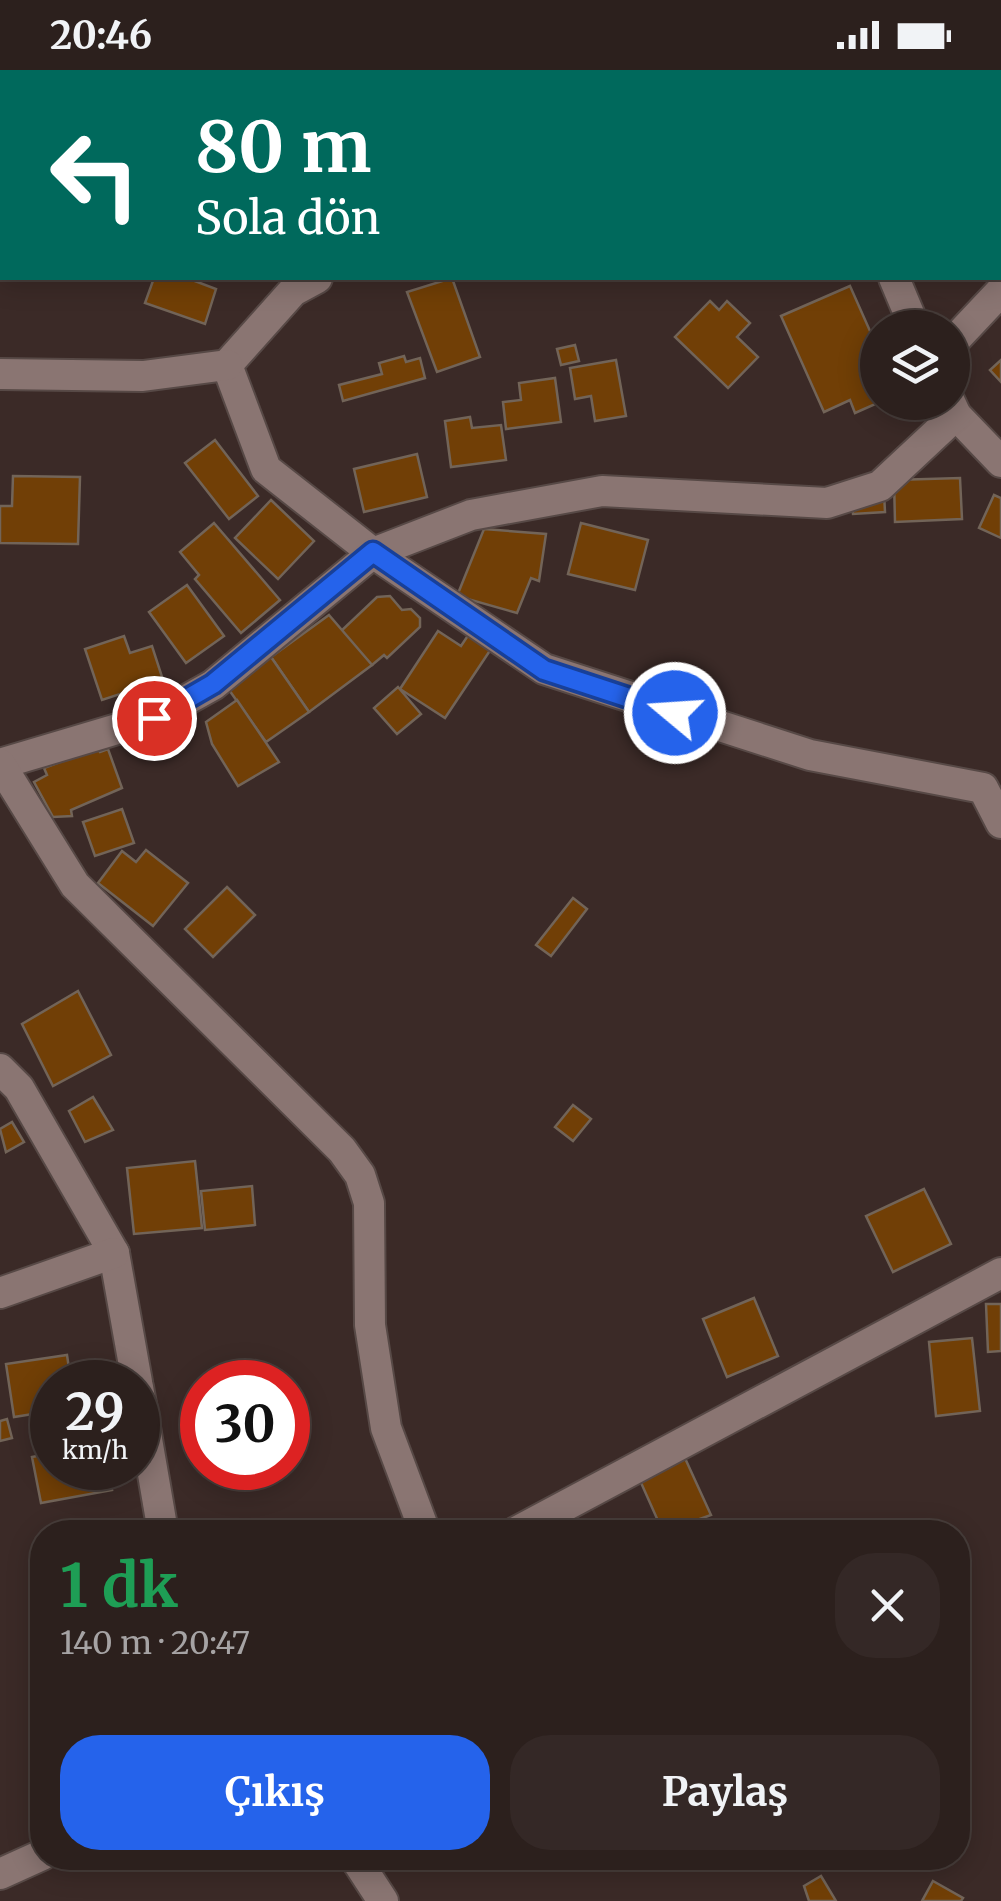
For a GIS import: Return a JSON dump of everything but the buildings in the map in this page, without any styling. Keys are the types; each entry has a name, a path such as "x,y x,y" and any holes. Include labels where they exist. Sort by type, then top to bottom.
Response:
{"street":[{"path":"0,374 100,378 228,365 292,291 313,280"},
{"path":"895,280 908,310"},
{"path":"970,324 1001,291"},
{"path":"228,365 266,469 373,552 544,670 810,754 983,788 1001,823"},
{"path":"420,1520 386,1428 376,1377 367,1285 369,1203 360,1176 342,1150 75,885 0,764 154,718 213,684 373,552 471,515 602,490 827,503 880,486 943,420"},
{"path":"963,420 1001,462"},
{"path":"0,1069 19,1088 114,1253 133,1360"},
{"path":"0,1292 114,1253"},
{"path":"538,1520 1001,1273"},
{"path":"156,1490 161,1520"},
{"path":"0,1874 30,1860"},
{"path":"364,1870 383,1901"}],"route":[{"path":"154,718 213,684 373,552 544,670 675,713"}]}
